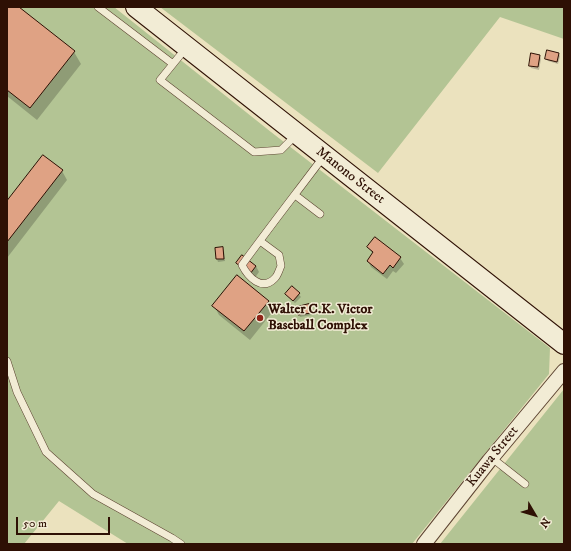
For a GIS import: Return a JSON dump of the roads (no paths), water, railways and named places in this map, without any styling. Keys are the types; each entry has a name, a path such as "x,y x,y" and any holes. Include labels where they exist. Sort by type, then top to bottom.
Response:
{"street":[{"name":"Manono Street","path":"136,7 564,344"},
{"name":"Kuawa Street","path":"424,544 492,458 564,371"}],"lane":[{"path":"98,7 173,64"},
{"path":"187,47 160,80 254,152 282,150 297,134"},
{"path":"260,241 279,255 282,266 275,278 268,283 257,283 247,274 242,265 324,155"},
{"path":"295,194 320,214"},
{"path":"7,360 17,392 46,452 93,494 181,544"},
{"path":"492,458 525,484"}],"place":[{"name":"Walter C.K. Victor Baseball Complex","path":"260,318"}]}
